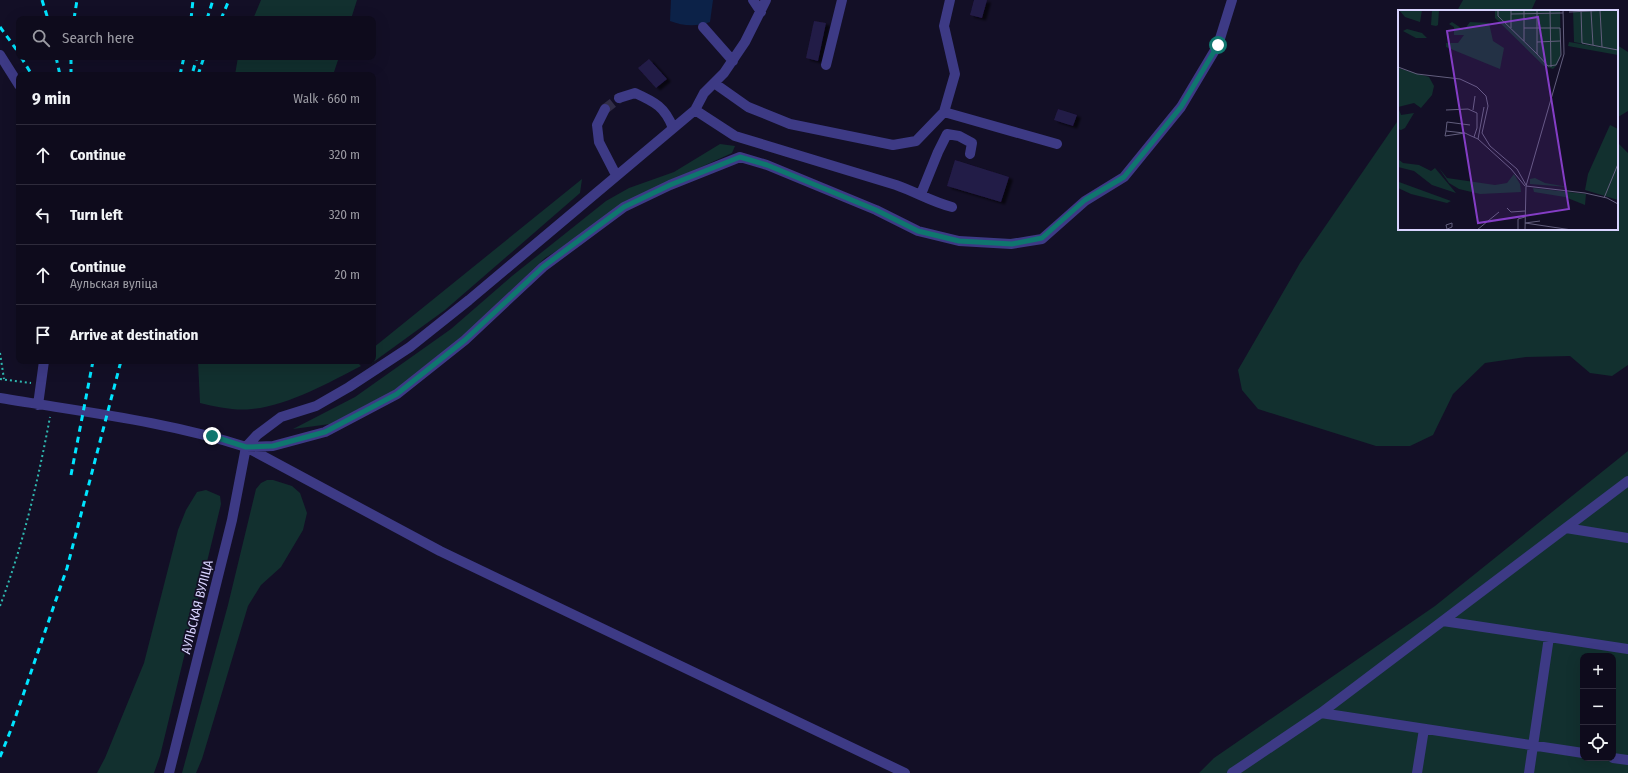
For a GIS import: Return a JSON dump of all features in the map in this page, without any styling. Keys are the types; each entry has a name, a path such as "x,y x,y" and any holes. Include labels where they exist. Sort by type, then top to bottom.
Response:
{"street":[{"path":"753,0 761,12"},
{"path":"246,447 257,435 281,418 316,406 349,388 410,347 469,300 695,110 704,93 732,61 745,42 766,0"},
{"path":"826,65 842,0"},
{"path":"714,83 748,107 790,124 893,145 916,141 944,112 955,74 944,26 950,0"},
{"path":"246,447 273,446 325,432 397,394 465,340 543,267 624,207 670,185 740,157 767,165 869,207 918,231 959,241 1012,244 1042,238 1085,200 1124,177 1181,107 1218,45 1232,0"},
{"path":"704,27 732,61"},
{"path":"0,55 16,80"},
{"path":"619,98 636,92 655,102 668,116 672,128"},
{"path":"605,109 597,125 599,142 616,175"},
{"path":"695,110 735,136 896,185 921,194 931,201 952,207"},
{"path":"944,112 1057,144"},
{"path":"921,194 947,134 959,136 972,144 970,154"},
{"path":"38,405 44,364"},
{"path":"0,398 171,426 212,436 246,447 440,551 905,773"},
{"name":"АУЛЬСКАЯ ВУЛІЦА","path":"169,773 232,520 246,447"},
{"path":"1232,773 1321,713 1628,481"},
{"path":"1566,528 1628,538"},
{"path":"1444,621 1628,649"},
{"path":"1529,773 1549,637"},
{"path":"1321,713 1580,753"},
{"path":"1417,773 1424,729"},
{"path":"1616,758 1628,760"}],"path":[{"path":"0,353 4,379"},
{"path":"0,606 13,570 41,462 52,407"}],"green space":[{"path":"261,0 357,0 352,16 254,16"},
{"path":"1463,0 1536,0 1531,10 1458,10"},
{"path":"1618,46 1628,52 1628,111 1618,117"},
{"path":"238,60 338,60 334,72 236,72"},
{"path":"1398,120 1398,230 1618,230 1618,143 1628,153 1628,365 1612,376 1590,373 1570,356 1526,357 1485,363 1453,394 1433,435 1410,446 1376,446 1258,409 1242,390 1238,370 1300,263"},
{"path":"720,144 735,146 732,153 622,203 592,229 545,258 466,333 393,391 330,424 293,429 355,397 451,329 512,276 606,201 629,188 674,172"},
{"path":"582,179 580,193 445,310 376,360 376,346"},
{"path":"198,364 359,364 361,366 322,386 294,398 265,407 233,409 200,403"},
{"path":"1628,451 1628,773 1199,773 1214,758 1435,606"},
{"path":"267,480 273,480 292,486 300,493 307,513 303,530 281,567 261,585 248,606 202,759 196,773 182,773 228,605 256,489 261,483"},
{"path":"206,490 220,496 221,504 160,756 154,773 97,773 105,758 144,663 178,530 186,510 197,492"}],"water":[{"path":"671,0 713,0 710,22 700,25 690,25 670,21"}],"building":[{"path":"974,0 987,0 982,18 970,15"},
{"path":"814,21 826,23 818,61 806,58"},
{"path":"649,59 667,79 656,88 638,68"},
{"path":"1058,109 1077,115 1073,126 1054,120"},
{"path":"955,160 1009,177 1001,202 947,186"}],"tunnel":[{"path":"605,109 619,98"}],"railway":[{"path":"42,0 47,16"},
{"path":"74,16 77,0"},
{"path":"191,16 193,0"},
{"path":"208,16 213,0"},
{"path":"222,16 229,0"},
{"path":"0,27 16,49"},
{"path":"23,60 30,72"},
{"path":"57,60 59,72"},
{"path":"71,60 71,72"},
{"path":"181,72 183,60"},
{"path":"193,71 196,60"},
{"path":"199,72 203,60"},
{"path":"71,475 92,364"},
{"path":"0,757 12,727 67,568 120,364"}],"route":[{"path":"212,436 246,447 273,446 325,432 397,394 465,340 543,267 624,207 670,185 740,157 767,165 876,210 918,231 959,241 1012,244 1042,238 1085,200 1124,177 1181,107 1218,45"}]}
